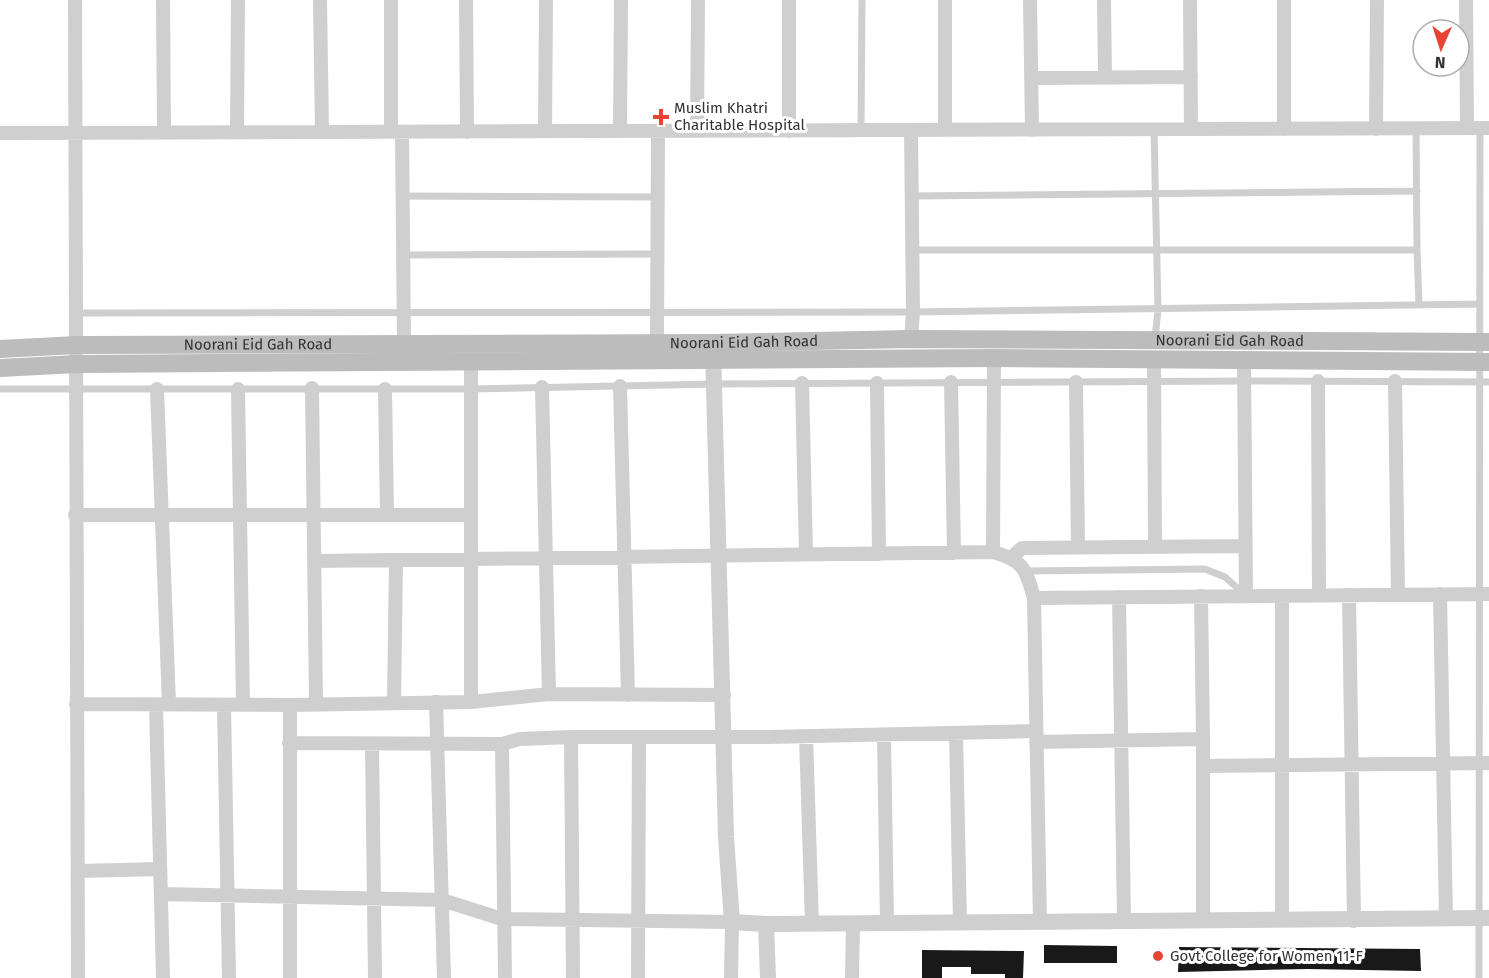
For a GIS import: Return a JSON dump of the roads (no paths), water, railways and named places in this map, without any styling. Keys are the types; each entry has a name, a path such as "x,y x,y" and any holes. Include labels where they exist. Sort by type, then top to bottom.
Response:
{"main road":[{"name":"Noorani Eid Gah Road","path":"0,368 77,364 471,362 911,339 1484,342"},
{"name":"Noorani Eid Gah Road","path":"0,349 77,345 657,341 713,351 1155,361 1485,362"}],"street":[{"path":"75,0 78,978"},
{"path":"163,0 164,133"},
{"path":"237,132 238,0"},
{"path":"320,0 322,132"},
{"path":"391,0 397,132 403,196 404,343"},
{"path":"466,0 467,132"},
{"path":"545,131 546,0"},
{"path":"620,131 621,0"},
{"path":"697,131 698,0"},
{"path":"789,0 789,131"},
{"path":"945,0 945,130"},
{"path":"1030,0 1032,130"},
{"path":"1104,0 1105,77"},
{"path":"1191,0 1191,129"},
{"path":"1284,0 1284,129"},
{"path":"1377,0 1377,129"},
{"path":"0,133 1479,128 1466,0"},
{"path":"1031,78 1191,77"},
{"path":"911,130 913,312 911,339"},
{"path":"657,341 658,131"},
{"path":"713,351 716,384 726,837 732,922 731,978"},
{"path":"993,552 994,358"},
{"path":"1155,361 1155,547"},
{"path":"471,362 469,515 471,702"},
{"path":"1244,362 1246,596"},
{"path":"1318,381 1319,595"},
{"path":"1395,381 1398,595"},
{"path":"951,382 954,553"},
{"path":"1076,382 1078,547"},
{"path":"802,383 806,554"},
{"path":"877,383 879,554"},
{"path":"620,386 628,694"},
{"path":"542,387 549,694"},
{"path":"312,388 316,704"},
{"path":"157,389 162,515 160,868 163,978"},
{"path":"237,389 243,705"},
{"path":"385,389 387,515"},
{"path":"75,515 469,515"},
{"path":"1012,557 1022,548 1245,546"},
{"path":"315,561 993,552 1012,557 1026,571 1034,598 1040,922"},
{"path":"394,703 396,560"},
{"path":"1440,594 1446,919"},
{"path":"1034,598 1485,594"},
{"path":"1349,595 1354,921"},
{"path":"1201,596 1203,920"},
{"path":"1282,596 1282,920"},
{"path":"1119,597 1124,921"},
{"path":"76,704 290,705 471,702 549,694 724,695"},
{"path":"436,702 444,978"},
{"path":"224,705 229,978"},
{"path":"290,705 290,978"},
{"path":"289,743 502,744 520,739 572,737 956,733 1121,740 1203,739"},
{"path":"956,733 960,923"},
{"path":"884,735 887,923"},
{"path":"806,736 812,924"},
{"path":"572,737 573,978"},
{"path":"638,978 639,737"},
{"path":"372,744 375,978"},
{"path":"502,744 502,919 505,978"},
{"path":"1203,766 1484,763"},
{"path":"78,871 160,868"},
{"path":"161,894 442,900 502,919 573,921 853,924 1484,918"},
{"path":"766,924 768,978"},
{"path":"852,978 853,924"}],"lane":[{"path":"861,130 862,0"},
{"path":"1479,128 1480,304 1485,362 1481,381 1485,594 1484,918 1479,978"},
{"path":"1154,129 1158,310 1155,341"},
{"path":"1416,129 1419,305"},
{"path":"912,196 1417,191"},
{"path":"403,196 658,197"},
{"path":"912,250 1417,250"},
{"path":"404,255 657,254"},
{"path":"76,314 913,312 1480,304"},
{"path":"0,389 385,389 951,382 1489,382"},
{"path":"1026,571 1205,569 1225,577 1246,596"}],"place":[{"name":"Muslim Khatri Charitable Hospital","path":"661,117"},
{"name":"Govt College for Women 11-F","path":"1158,956"}]}
